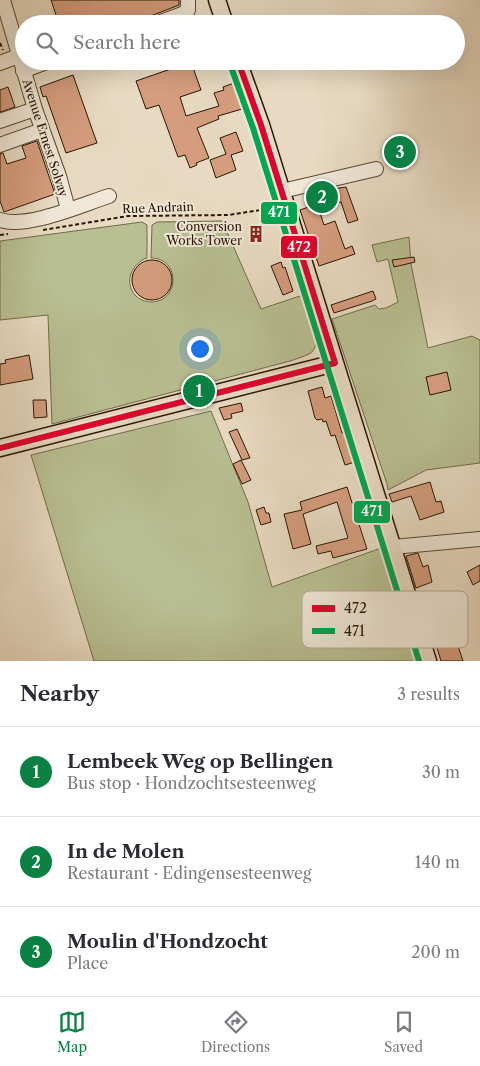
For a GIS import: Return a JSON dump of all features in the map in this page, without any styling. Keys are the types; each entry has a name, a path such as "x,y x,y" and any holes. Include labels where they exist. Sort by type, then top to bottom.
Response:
{"main road":[{"path":"217,0 222,15"},
{"path":"241,70 261,125 407,591"},
{"path":"0,448 335,363"},
{"path":"424,648 428,661"}],"street":[{"name":"Avenue Ernest Solvay","path":"3,0 15,45"},
{"path":"179,15 188,10 190,3 188,0"},
{"path":"0,63 15,57"},
{"name":"Avenue Ernest Solvay","path":"0,220 9,223 45,218 68,209 59,176 34,109 23,71"},
{"path":"0,121 34,109"},
{"path":"0,145 42,130"},
{"path":"284,199 376,169"},
{"path":"68,209 109,196"},
{"path":"393,547 480,539"}],"path":[{"name":"Rue Andrain","path":"37,231 128,216 228,215 258,212 284,199"},
{"path":"0,235 9,234"}],"green space":[{"path":"222,221 261,309 303,295 316,335 314,349 309,354 290,361 52,424 48,315 0,320 0,241 142,222 147,225 147,258 137,264 131,274 130,285 132,291 138,297 150,302 167,296 173,280 172,272 168,265 161,260 151,258 152,225 157,222"},
{"path":"409,237 411,264 428,348 472,336 480,340 480,463 426,470 388,490 332,319 375,305 379,309 398,302 388,259 377,262 372,245"},
{"path":"211,411 248,502 272,587 384,547 398,591 302,591 302,648 415,648 419,661 94,661 31,455"}],"building":[{"path":"51,0 179,0 179,5 153,15 56,15"},
{"path":"168,70 194,70 201,90 180,97 186,116 219,106 214,93 224,90 223,87 234,83 242,109 218,116 219,119 197,128 209,158 196,163 197,165 190,168 185,155 178,157 159,105 146,109 136,81"},
{"path":"73,75 97,143 66,153 46,96 43,97 40,87"},
{"path":"8,87 15,107 0,112 0,90"},
{"path":"236,132 243,151 231,155 236,170 216,178 210,160 226,154 220,138"},
{"path":"400,140 408,144 412,152 408,160 400,164 392,160 388,152 392,144"},
{"path":"37,141 55,194 4,212 0,201 0,154 3,153 7,164 26,158 22,146"},
{"path":"346,187 358,220 348,223 341,202 320,208 315,192"},
{"path":"317,204 324,225 335,221 345,249 352,246 355,254 319,266 300,210"},
{"path":"414,257 415,262 394,267 392,260"},
{"path":"156,260 163,263 169,269 172,280 171,288 163,297 156,300 148,300 141,297 133,288 132,276 135,269 144,261"},
{"path":"281,262 283,268 285,267 293,291 283,295 271,266"},
{"path":"373,291 376,299 334,313 331,305"},
{"path":"29,355 33,379 0,385 0,364 6,363 5,360"},
{"path":"447,372 451,390 430,395 426,377"},
{"path":"322,387 325,398 331,396 342,433 346,432 355,462 345,465 335,435 331,436 326,421 323,422 322,419 317,420 315,418 308,391"},
{"path":"33,400 46,400 47,417 34,418"},
{"path":"241,403 243,411 231,414 232,418 224,420 219,408"},
{"path":"237,429 250,458 242,460 229,432"},
{"path":"241,460 251,480 242,484 233,464"},
{"path":"430,482 436,502 441,501 444,512 420,520 411,496 392,502 389,494"},
{"path":"347,487 367,549 333,558 331,551 318,554 316,546 348,538 337,502 303,514 311,544 293,549 284,514 302,510 300,502"},
{"path":"264,507 266,513 269,513 271,522 261,525 256,510"},
{"path":"418,553 423,567 428,565 432,582 416,588 406,556"},
{"path":"480,565 480,581 473,585 467,572"},
{"path":"437,648 459,648 463,661 441,661"}],"transit line":[{"name":"471","path":"232,70 253,128 397,591"},
{"name":"472","path":"241,70 261,125 335,363"},
{"name":"472","path":"0,448 335,363"},
{"name":"471","path":"415,648 419,661"}],"place":[{"name":"Moulin d'Hondzocht","path":"400,152"},
{"name":"In de Molen","path":"322,197"},
{"name":"Conversion Works Tower","path":"256,234"},
{"name":"Lembeek Weg op Bellingen","path":"199,391"}]}
